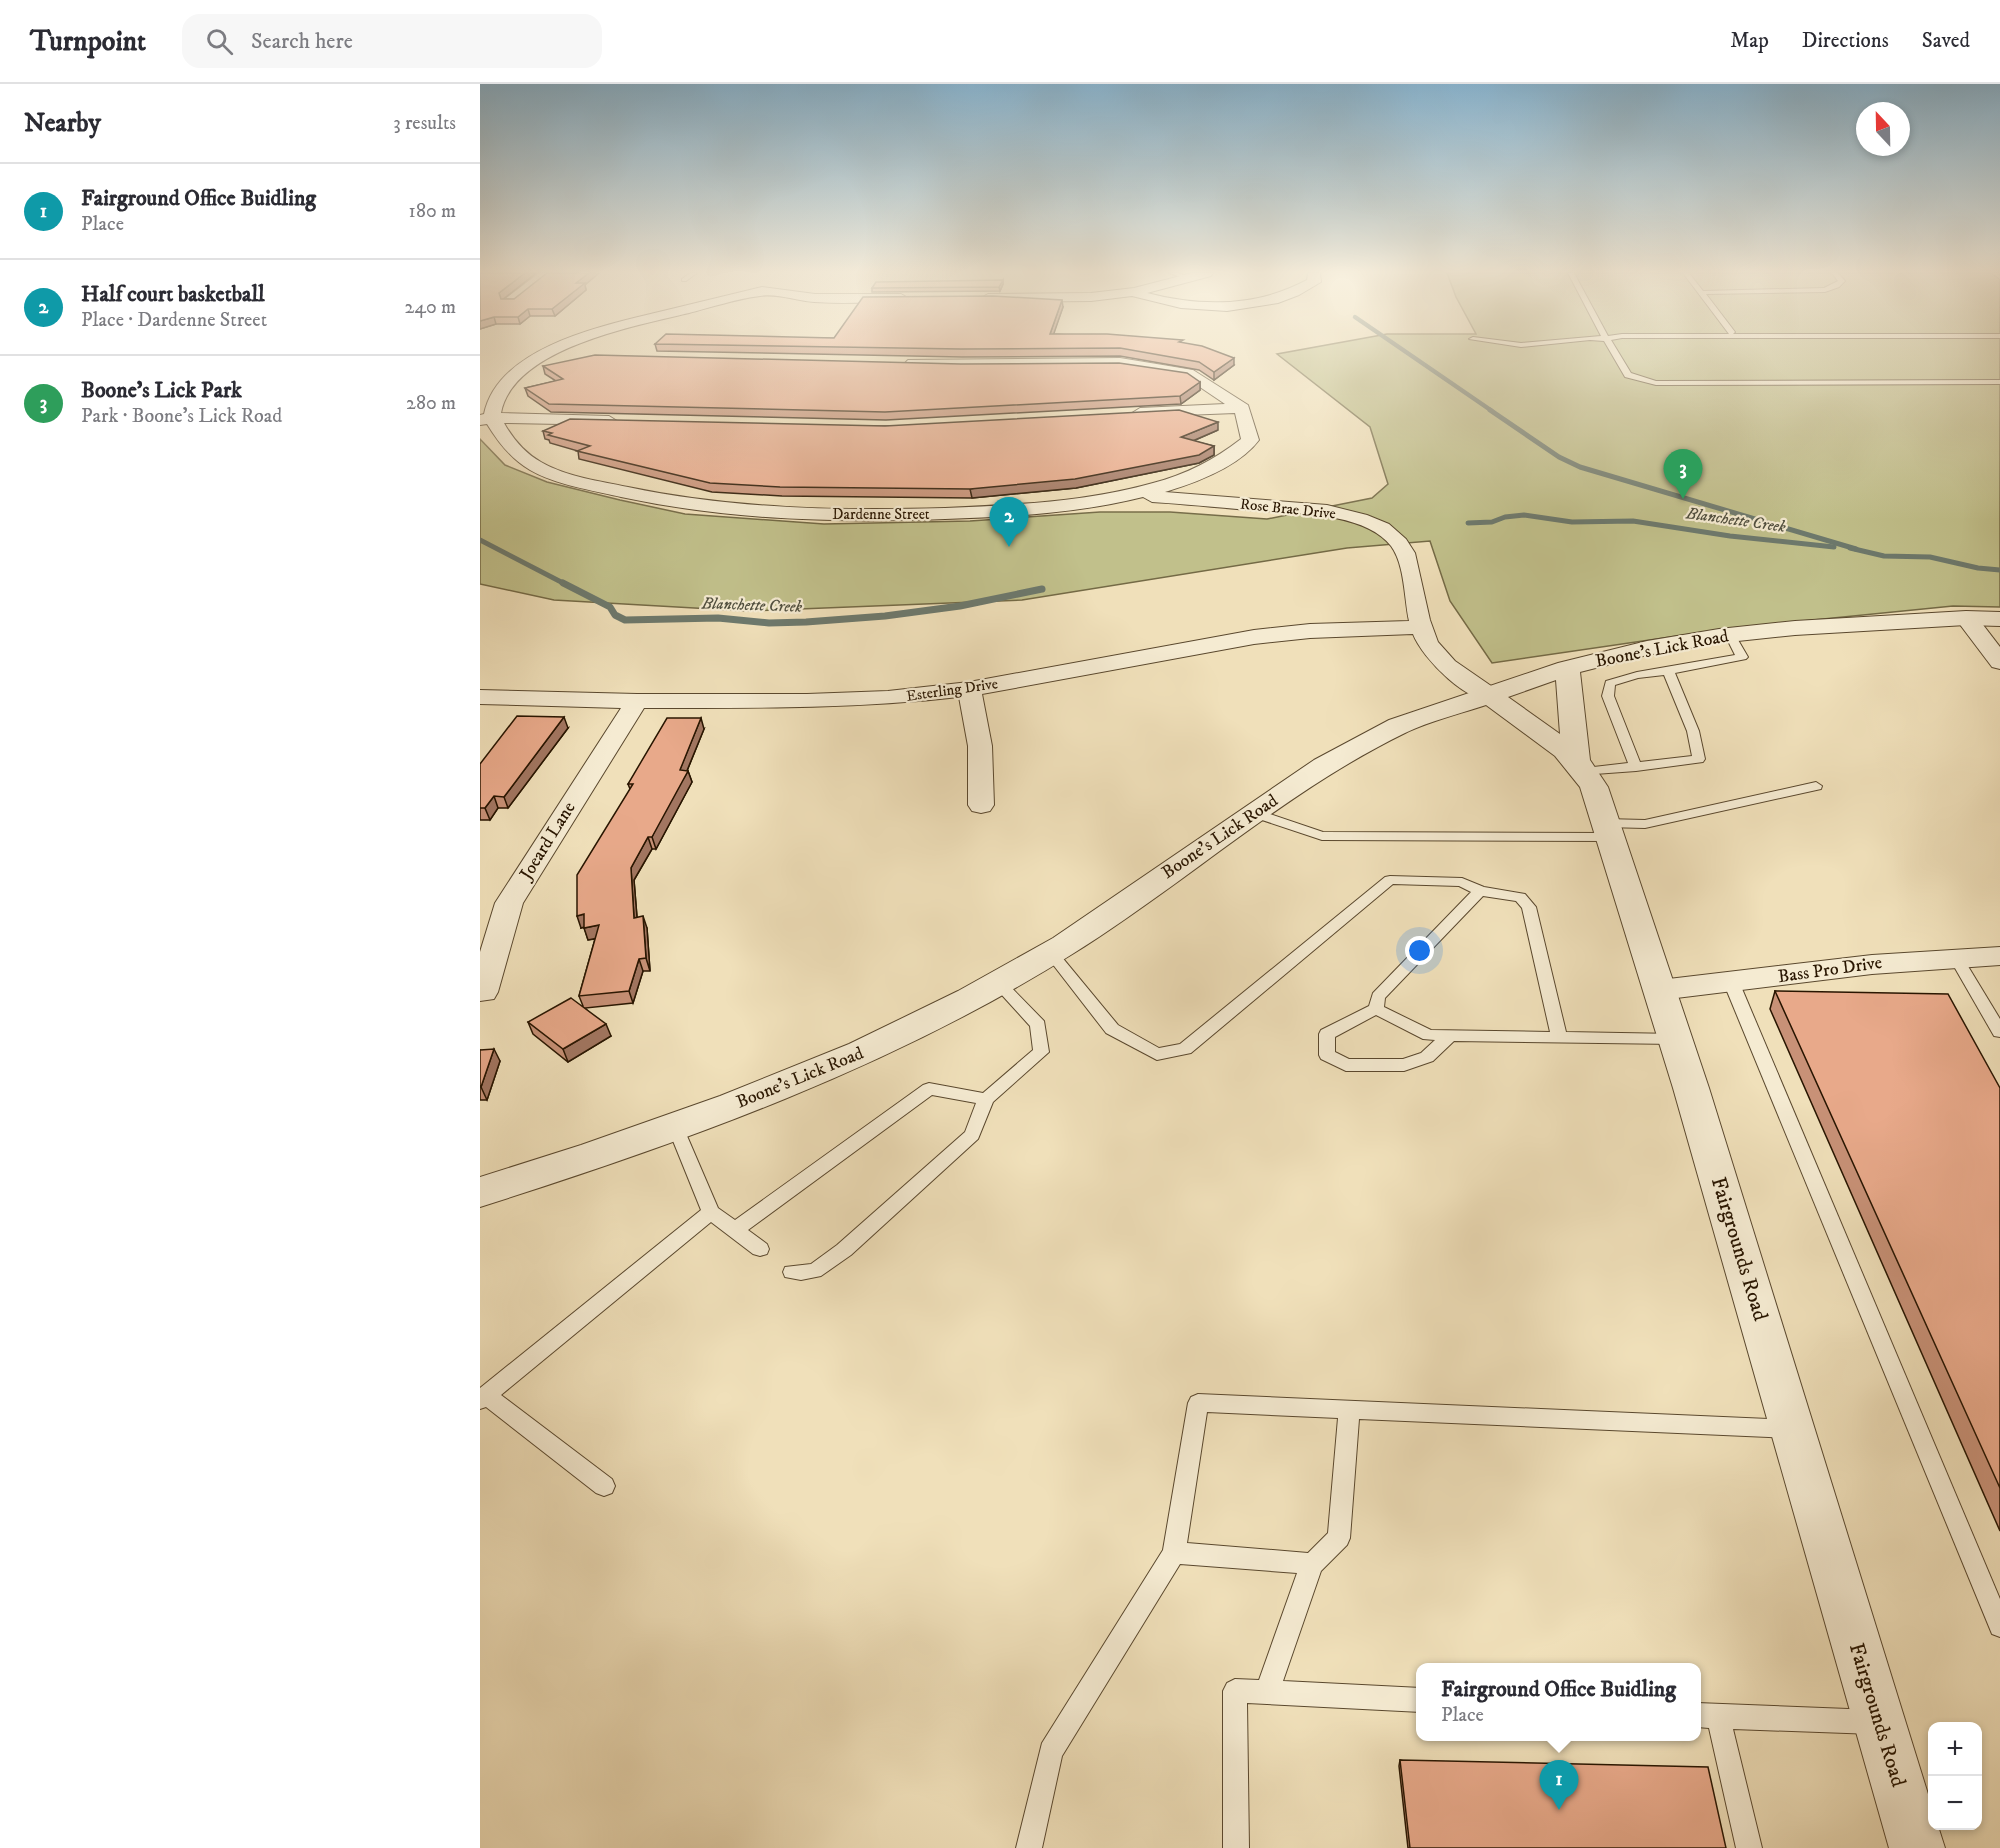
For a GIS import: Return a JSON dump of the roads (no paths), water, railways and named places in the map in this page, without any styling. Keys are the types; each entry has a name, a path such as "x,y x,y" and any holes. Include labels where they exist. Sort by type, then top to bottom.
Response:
{"street":[{"path":"579,356 543,356 520,370 505,386 486,419 623,421"},
{"path":"902,362 1120,363 1193,375 1242,408"},
{"path":"1123,414 1242,408"},
{"name":"Dardenne Street","path":"486,419 507,444 538,467 593,484 656,500 748,510 849,516 1004,511 1048,507 1128,494 1191,478 1218,465 1250,440 1242,408"},
{"path":"1209,469 1200,481 1201,486 1223,502"},
{"name":"Rose Brae Drive","path":"1128,494 1327,511 1351,516 1381,529 1394,537 1405,554 1420,627 1428,644 1442,662 1489,695"},
{"path":"1048,507 1223,502"},
{"path":"1966,618 2000,662"},
{"name":"Boone's Lick Road","path":"480,1192 675,1126 861,1053 1051,953 1324,766 1398,726 1567,668 1647,648 1795,628 1966,618 2000,619"},
{"name":"Esterling Drive","path":"480,697 637,701 807,701 888,698 969,690 1254,637 1310,631 1420,627"},
{"path":"1567,668 1581,766"},
{"path":"969,690 980,746 981,806"},
{"name":"Fairgrounds Road","path":"1489,695 1565,750 1581,766 1594,787 1676,1039 1917,1848"},
{"name":"Joeard Lane","path":"483,992 509,903 637,701"},
{"name":"Bass Pro Drive","path":"1660,990 1732,984 1896,961 1955,956 2000,956"}],"lane":[{"path":"1616,355 1628,375 1656,383 2000,382"},
{"path":"1636,767 1608,696 1610,683 1637,675 1742,657 1730,635"},
{"path":"1581,766 1636,767 1700,759 1693,731 1668,671"},
{"path":"1255,813 1322,836 1607,830 1642,825 1816,786"},
{"path":"1051,953 1112,1029 1157,1054 1185,1049 1390,880 1462,882 1480,891 1520,897 1529,907 1558,1037"},
{"path":"1376,1009 1378,997 1480,891"},
{"path":"1955,956 2000,1032"},
{"path":"792,1272 807,1274 825,1265 844,1250 972,1135 986,1099 1041,1052 1038,1025 999,982"},
{"path":"1732,984 2000,1626"},
{"path":"1376,1009 1327,1034 1327,1055 1346,1065 1404,1065 1427,1057 1451,1035"},
{"path":"1376,1009 1429,1035 1676,1039"},
{"path":"735,1230 929,1089 986,1099"},
{"path":"675,1126 711,1212 760,1249"},
{"path":"604,1486 483,1397 711,1212"},
{"path":"1029,1848 1051,1752 1174,1553 1198,1403 1793,1430"},
{"path":"1267,1692 1312,1564 1339,1538 1349,1410"},
{"path":"1174,1553 1312,1564"},
{"path":"1236,1848 1235,1691 1416,1700"},
{"path":"1749,1848 1707,1715 1880,1722"}],"waterway":[{"path":"1411,355 1492,411"},
{"path":"1490,410 1559,457 1580,467 1856,549"},
{"name":"Blanchette Creek","path":"1468,523 1492,522 1505,517 1524,515 1572,522 1633,521 1730,536 1834,547"},
{"name":"Blanchette Creek","path":"480,540 565,584"},
{"name":"Blanchette Creek","path":"1850,548 1884,556 1930,557 1978,568 2000,570"},
{"name":"Blanchette Creek","path":"563,583 610,607 615,615 625,620 718,618 769,623 885,616 960,606 1042,589"}],"place":[{"name":"Boone's Lick Park","path":"1683,499"},
{"name":"Half court basketball","path":"1009,547"},
{"name":"Fairground Office Buidling","path":"1559,1810"}]}
